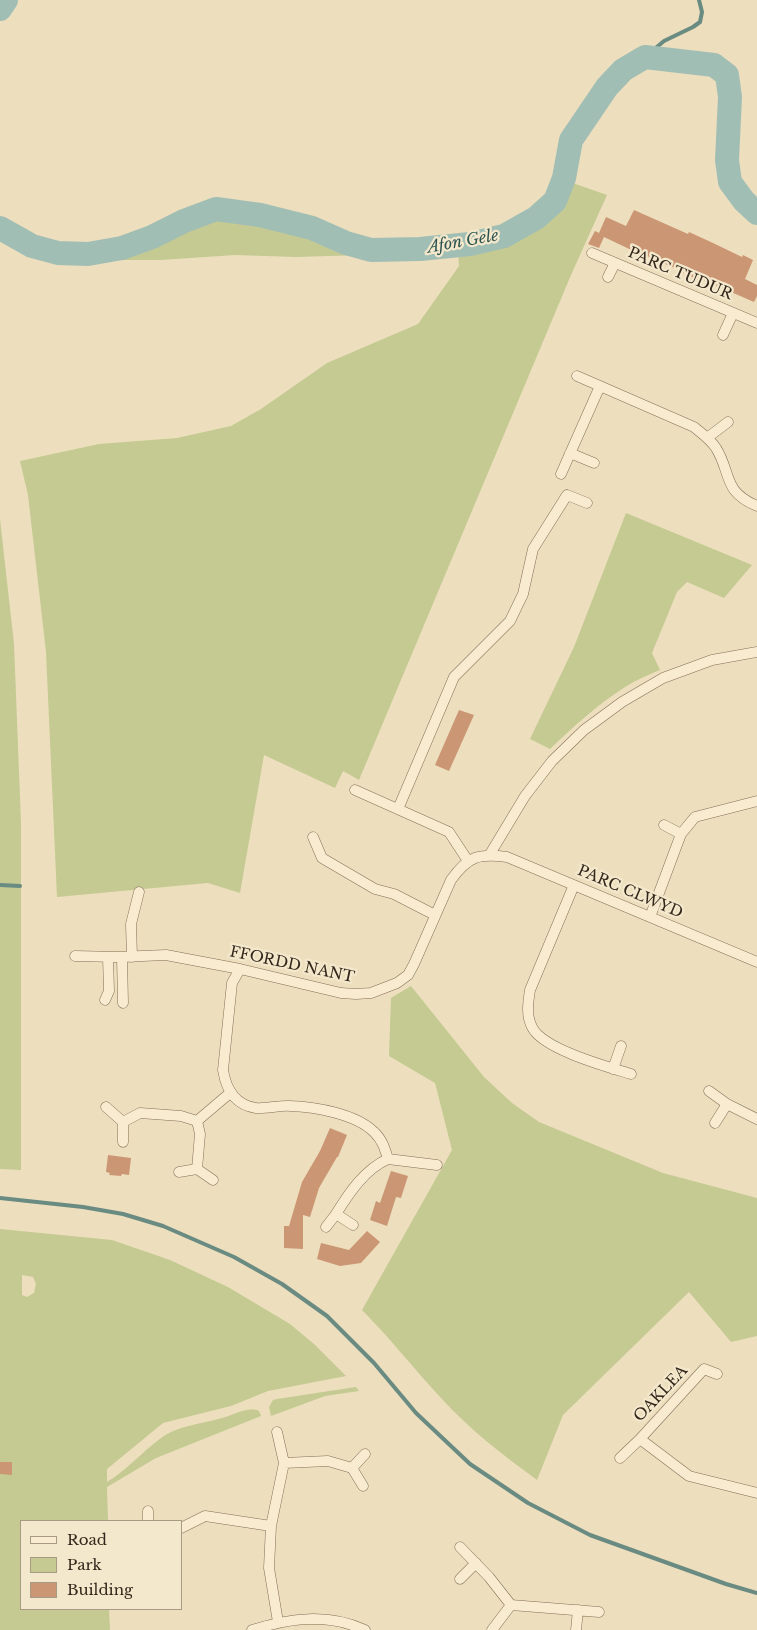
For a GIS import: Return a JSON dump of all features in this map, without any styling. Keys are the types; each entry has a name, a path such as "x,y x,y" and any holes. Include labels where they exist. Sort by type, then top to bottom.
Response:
{"street":[{"name":"PARC TUDUR","path":"592,254 757,323"},
{"path":"608,277 615,263"},
{"path":"723,335 732,313"},
{"path":"577,376 694,427 715,448 723,462 728,481 737,494 747,502 757,506"},
{"path":"561,474 600,386"},
{"path":"707,438 728,422"},
{"path":"570,453 594,463"},
{"path":"398,809 454,676 510,621 523,594 533,549 566,495 587,504"},
{"path":"355,790 449,832 468,861 490,854 525,796 552,761 584,730 622,702 663,678 712,660 757,652"},
{"path":"650,917 681,834 695,818 757,801"},
{"path":"664,825 681,834"},
{"path":"313,837 318,862 375,889 394,894 435,915"},
{"name":"PARC CLWYD","path":"490,854 507,857 757,962"},
{"name":"FFORDD NANT","path":"75,956 127,957 166,955 240,969 341,993 371,993 397,983 408,975 451,880 468,861"},
{"path":"574,885 530,990 527,1004 532,1028 542,1040 555,1047 631,1074"},
{"path":"122,1003 131,924 138,892"},
{"path":"105,1000 109,991 108,957"},
{"path":"240,969 232,983 223,1070 225,1082 230,1093 243,1103 256,1108 291,1106 344,1115 363,1123 375,1132 383,1143 388,1159"},
{"path":"613,1069 621,1046"},
{"path":"709,1090 727,1104 757,1119"},
{"path":"196,1121 230,1093"},
{"path":"715,1124 727,1104"},
{"path":"106,1107 123,1122 123,1142"},
{"path":"123,1122 140,1113 181,1116 196,1121"},
{"path":"196,1121 200,1134 197,1169"},
{"path":"326,1226 350,1192 368,1172 380,1163 388,1159 437,1165"},
{"path":"179,1172 197,1169 213,1180"},
{"path":"336,1214 353,1225"},
{"name":"OAKLEA","path":"620,1458 640,1439 712,1360"},
{"name":"OAKLEA","path":"704,1369 717,1374"},
{"path":"277,1432 284,1463 271,1526 268,1568 278,1622"},
{"name":"OAKLEA","path":"640,1439 689,1476 757,1493"},
{"path":"352,1468 365,1454"},
{"path":"284,1463 328,1462 352,1468 363,1486"},
{"path":"182,1528 205,1516 271,1526"},
{"path":"460,1547 489,1577 511,1605 599,1612"},
{"path":"460,1580 476,1563"},
{"path":"492,1630 511,1605"},
{"path":"576,1630 578,1610"},
{"path":"252,1630 278,1622 307,1618 330,1619 365,1630"}],"green space":[{"path":"567,181 607,195 571,275 359,780 343,771 335,788 264,755 240,893 208,883 57,897 46,652 28,495 20,461 99,444 177,438 231,426 261,409 327,363 418,324 459,266 458,252 491,248 551,219 561,201"},
{"path":"235,222 271,229 308,238 362,255 296,257 235,255 161,260 98,260 127,255 152,247 199,223"},
{"path":"626,513 752,565 724,598 687,582 677,592 652,653 660,670 633,682 605,701 550,749 530,739 574,647"},
{"path":"0,519 14,644 21,823 21,1170 0,1169"},
{"path":"411,986 484,1077 512,1103 539,1122 663,1173 757,1198 757,1336 731,1342 689,1292 563,1415 537,1480 499,1452 463,1421 362,1310 452,1150 435,1083 389,1056 391,998"},
{"path":"0,1229 112,1240 170,1260 228,1287 290,1324 314,1344 346,1376 268,1391 231,1406 163,1423 107,1469 107,1482 161,1438 175,1430 246,1410 259,1411 261,1416 156,1458 107,1487 108,1520 20,1520 20,1610 109,1610 110,1630 0,1630","holes":["22,1275 33,1277 36,1284 34,1293 27,1297 22,1295"]},
{"path":"356,1387 359,1391 325,1396 271,1416 269,1407 273,1400"}],"building":[{"path":"634,210 753,260 745,279 757,285 757,296 754,302 699,278 698,280 604,237 599,248 588,244 595,231 599,233 606,217 626,226"},
{"path":"459,710 474,715 449,771 435,765"},
{"path":"330,1128 347,1135 338,1157 319,1188 310,1217 303,1215 303,1249 284,1248 284,1226 289,1226 302,1182 320,1151"},
{"path":"108,1155 131,1158 129,1175 109,1175 110,1173 106,1172"},
{"path":"391,1171 408,1176 401,1198 396,1197 387,1226 370,1220 376,1201 380,1203"},
{"path":"367,1231 380,1242 361,1263 340,1266 317,1259 321,1243 349,1250"},
{"path":"0,1462 12,1462 12,1475 0,1474"}],"waterway":[{"name":"Afon Gele","path":"0,9 6,0"},
{"path":"645,57 664,41 700,22 702,12 699,0"},
{"name":"Afon Gele","path":"0,228 32,246 58,253 88,254 122,248 216,209 260,215 312,228 346,243 371,250 420,249 470,244 504,236 536,218 555,201 564,178 571,140 607,87 623,70 645,57 714,65 727,75 730,97 727,160 730,182 744,201 757,213"},
{"path":"0,885 20,886"},
{"path":"0,1198 83,1207 123,1214 163,1226 234,1257 282,1284 327,1316 374,1363 416,1413 470,1464 528,1503 590,1535 726,1584 757,1593"}]}
